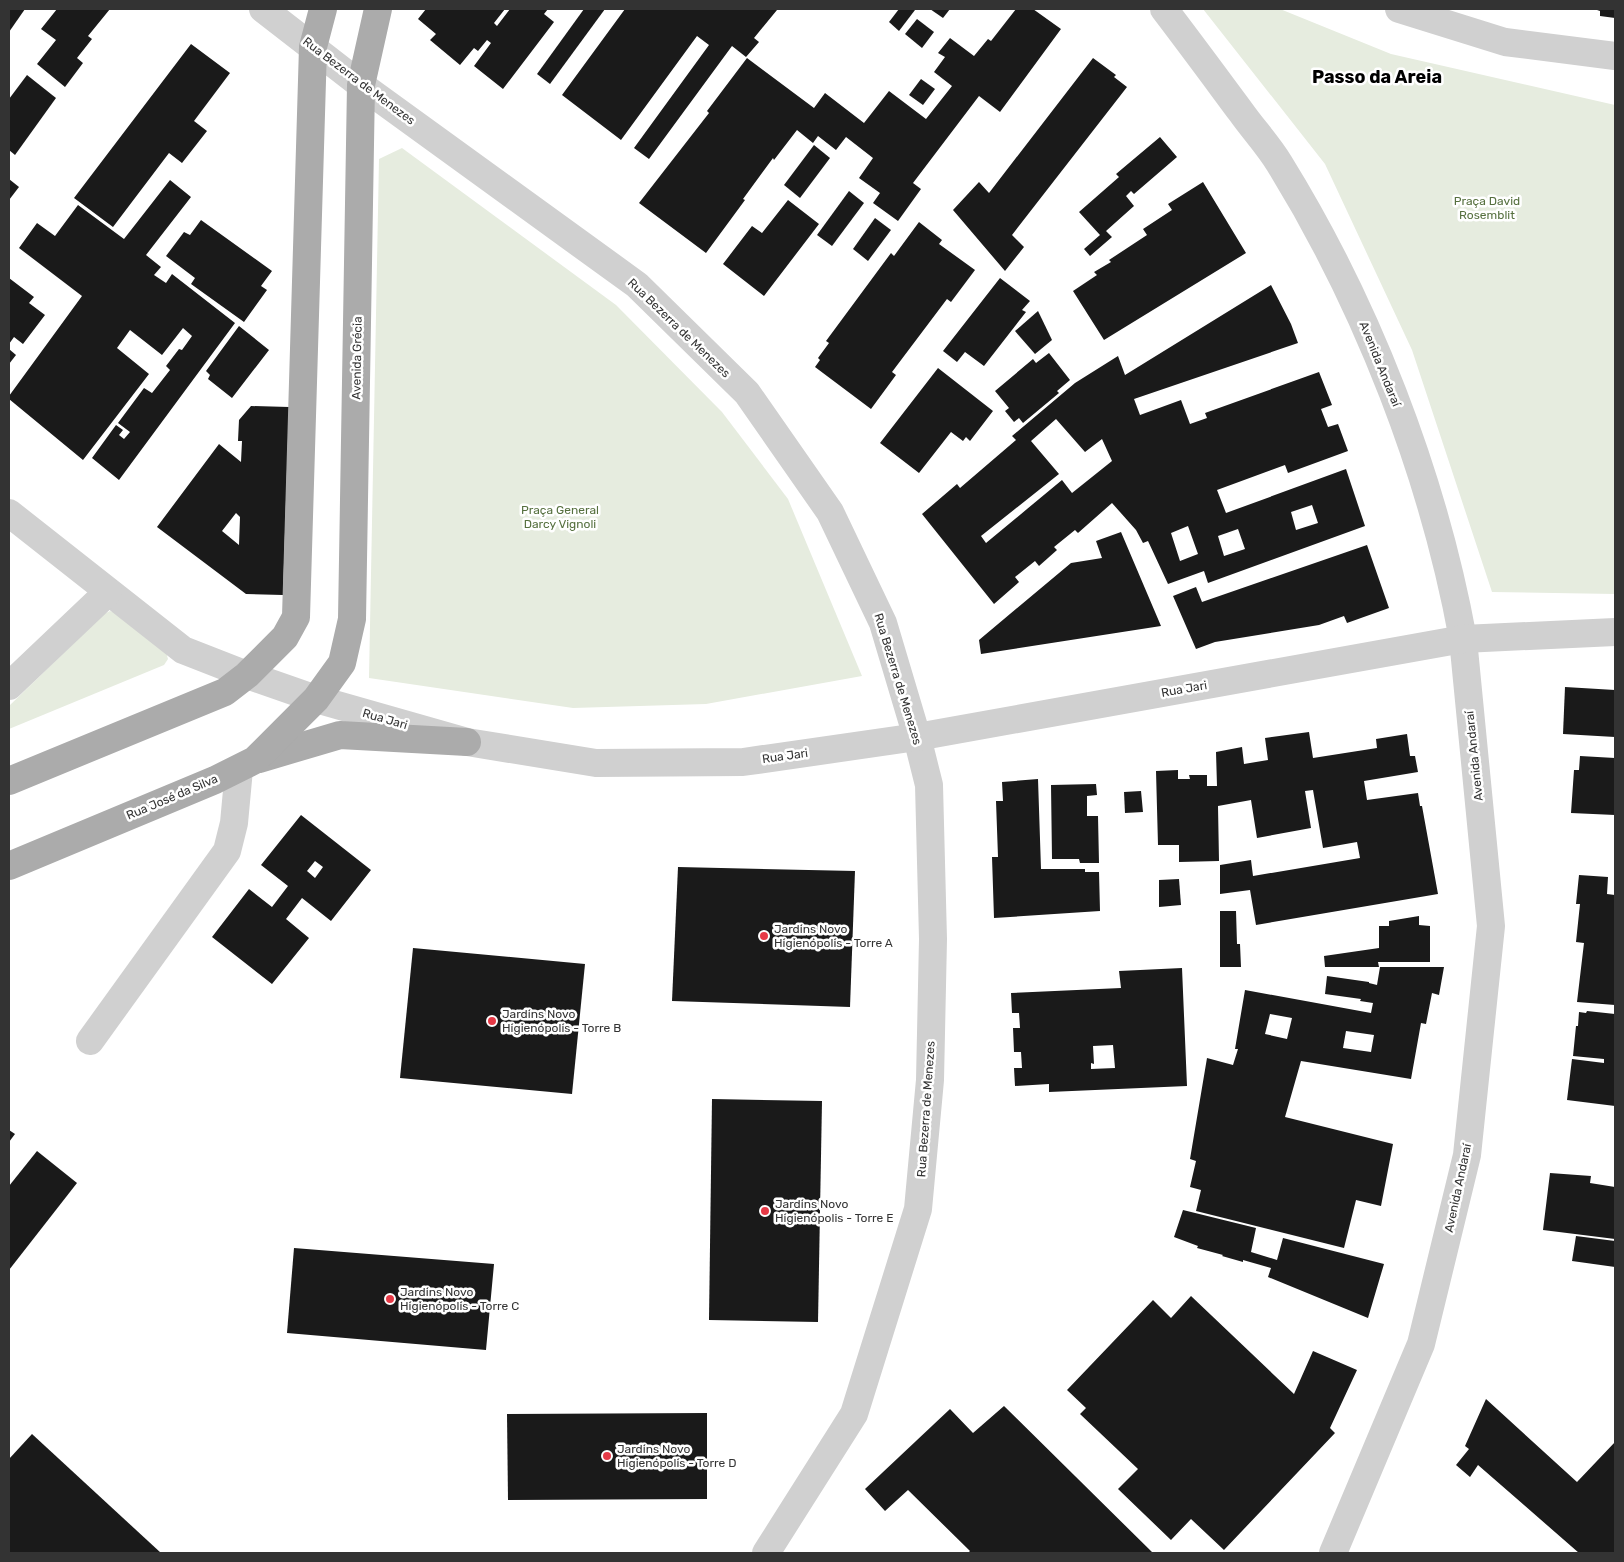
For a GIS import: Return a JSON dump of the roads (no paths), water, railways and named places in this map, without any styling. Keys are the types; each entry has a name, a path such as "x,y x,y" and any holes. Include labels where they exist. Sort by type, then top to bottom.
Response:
{"main road":[{"path":"9,780 224,692 247,675 285,637 296,616 312,47 323,9"},
{"name":"Avenida Grécia","path":"316,699 342,663 352,619 361,85 378,9"},
{"name":"Rua José da Silva","path":"9,866 247,765 316,699"},
{"path":"247,765 340,735 467,742"}],"street":[{"name":"Rua Bezerra de Menezes","path":"263,9 361,85 637,285 747,393 830,512 883,623 917,737 929,785 933,938 930,1080 918,1209 854,1414 766,1553"},
{"name":"Avenida Andaraí","path":"1164,9 1278,162 1338,266 1390,385 1427,492 1457,607 1463,639 1491,926 1467,1156 1421,1344 1332,1553"},
{"path":"1400,9 1505,42 1615,56"},
{"name":"Rua Jari","path":"9,513 183,650 316,699 467,742 596,763 743,762 917,737 1463,639 1615,632"},
{"path":"9,686 108,592"},
{"path":"90,1042 227,851 247,765"}],"place":[{"name":"Jardins Novo Higienópolis - Torre A","path":"764,936"},
{"name":"Jardins Novo Higienópolis - Torre B","path":"492,1021"},
{"name":"Jardins Novo Higienópolis - Torre E","path":"765,1211"},
{"name":"Jardins Novo Higienópolis - Torre C","path":"390,1299"},
{"name":"Jardins Novo Higienópolis - Torre D","path":"607,1456"}],"district":[{"name":"Passo da Areia","path":"1377,77"}],"park label":[{"name":"Praça David Rosemblit","path":"1487,208"},
{"name":"Praça General Darcy Vignoli","path":"560,517"}]}
